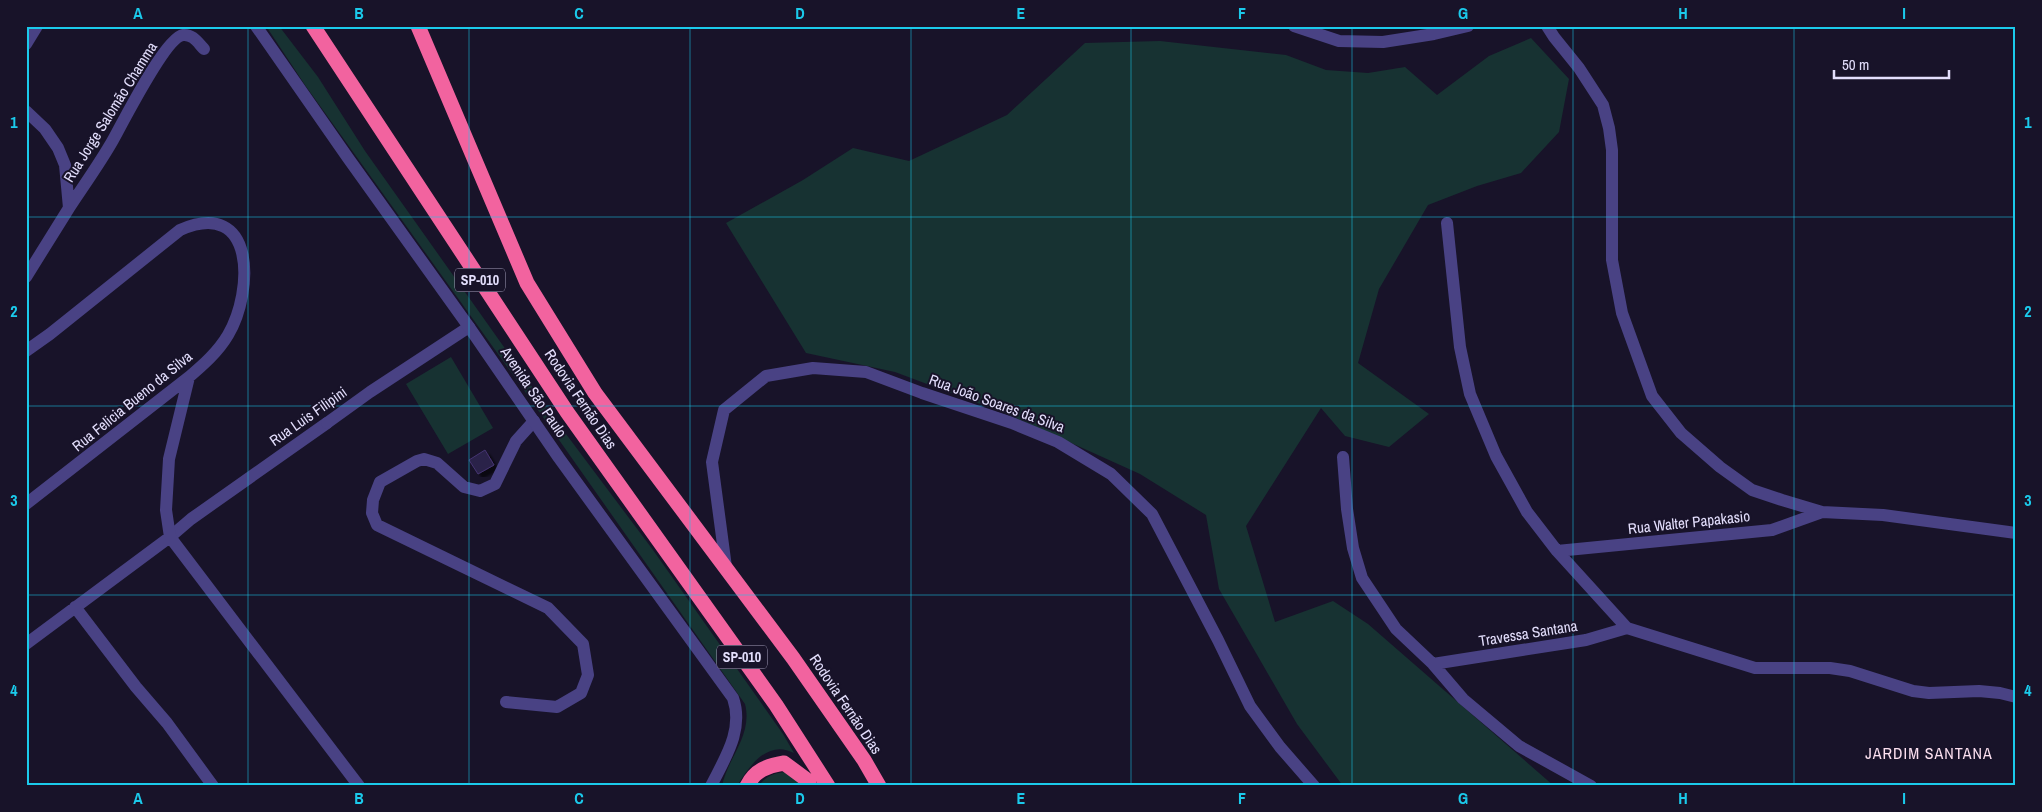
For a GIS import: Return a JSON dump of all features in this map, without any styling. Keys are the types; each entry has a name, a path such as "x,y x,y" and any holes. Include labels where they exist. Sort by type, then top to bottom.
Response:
{"highway":[{"name":"Rodovia Fernão Dias","path":"313,26 567,412 776,705 828,786"},
{"name":"Rodovia Fernão Dias","path":"418,26 527,283 595,393 799,666 864,760 879,786"},
{"path":"747,786 756,773 767,766 784,763 806,780 810,786"}],"street":[{"path":"26,44 38,26"},
{"name":"Avenida São Paulo","path":"256,26 534,421 733,698 738,717 736,730 711,786"},
{"path":"1294,26 1339,41 1383,42 1434,34 1468,26"},
{"path":"1547,26 1579,68 1603,105 1612,150 1612,260 1622,312 1652,396 1681,433 1720,467 1752,490 1822,512 1883,515 2016,533"},
{"name":"Rua Jorge Salomão Chamma","path":"26,277 113,141 146,81 174,39 183,35 192,36 204,49"},
{"name":"Rua Jorge Salomão Chamma","path":"26,111 45,129 58,148 66,165 69,208"},
{"name":"Rua Felicia Bueno da Silva","path":"26,351 57,329 180,230 195,224 211,223 226,228 241,244 244,264 244,286 238,310 228,335 210,359 26,504"},
{"path":"1447,223 1460,347 1470,394 1496,456 1527,512 1557,550 1627,628 1756,668 1830,668 1850,671 1912,691 1959,694 1979,691 2016,697"},
{"name":"Rua Luis Filipini","path":"26,644 170,537 191,519 370,392 469,327"},
{"name":"Rua João Soares da Silva","path":"726,567 712,462 724,410 766,376 813,368 866,372 1012,423 1058,442 1111,474 1152,514 1218,640 1250,706 1280,747 1314,786"},
{"path":"189,377 168,459 166,510 170,537 359,786"},
{"path":"506,702 557,707 581,693 588,675 584,644 548,608 377,525 372,513 373,500 380,482 424,459 437,463 464,487 480,491 495,484 516,441 534,421"},
{"path":"1343,458 1347,509 1353,548 1362,578 1396,629 1433,664 1463,698 1519,746 1590,786"},
{"name":"Rua Walter Papakasio","path":"1557,550 1772,530 1822,512"},
{"path":"75,607 136,687 173,731 212,786"},
{"name":"Travessa Santana","path":"1433,664 1586,640 1627,628"}],"green space":[{"path":"266,26 279,26 318,77 365,151 560,426 653,550 783,734 794,753 776,749 768,752 753,763 737,786 722,786 746,726 745,704 521,386 305,85"},
{"path":"1531,38 1569,79 1559,132 1521,173 1477,186 1428,205 1379,289 1358,363 1429,414 1389,447 1345,436 1321,408 1246,526 1275,622 1333,601 1368,624 1554,786 1343,786 1297,724 1219,589 1206,515 1140,474 1007,414 895,372 806,353 726,223 803,180 853,148 909,161 1007,115 1085,43 1160,41 1286,55 1326,70 1368,73 1405,67 1437,95 1489,56"},
{"path":"451,357 493,428 448,454 406,384"},
{"path":"785,772 805,786 758,786 770,776"}],"building":[{"path":"485,450 494,465 478,474 469,460"}],"district":[{"name":"JARDIM SANTANA","path":"1929,753"}]}
